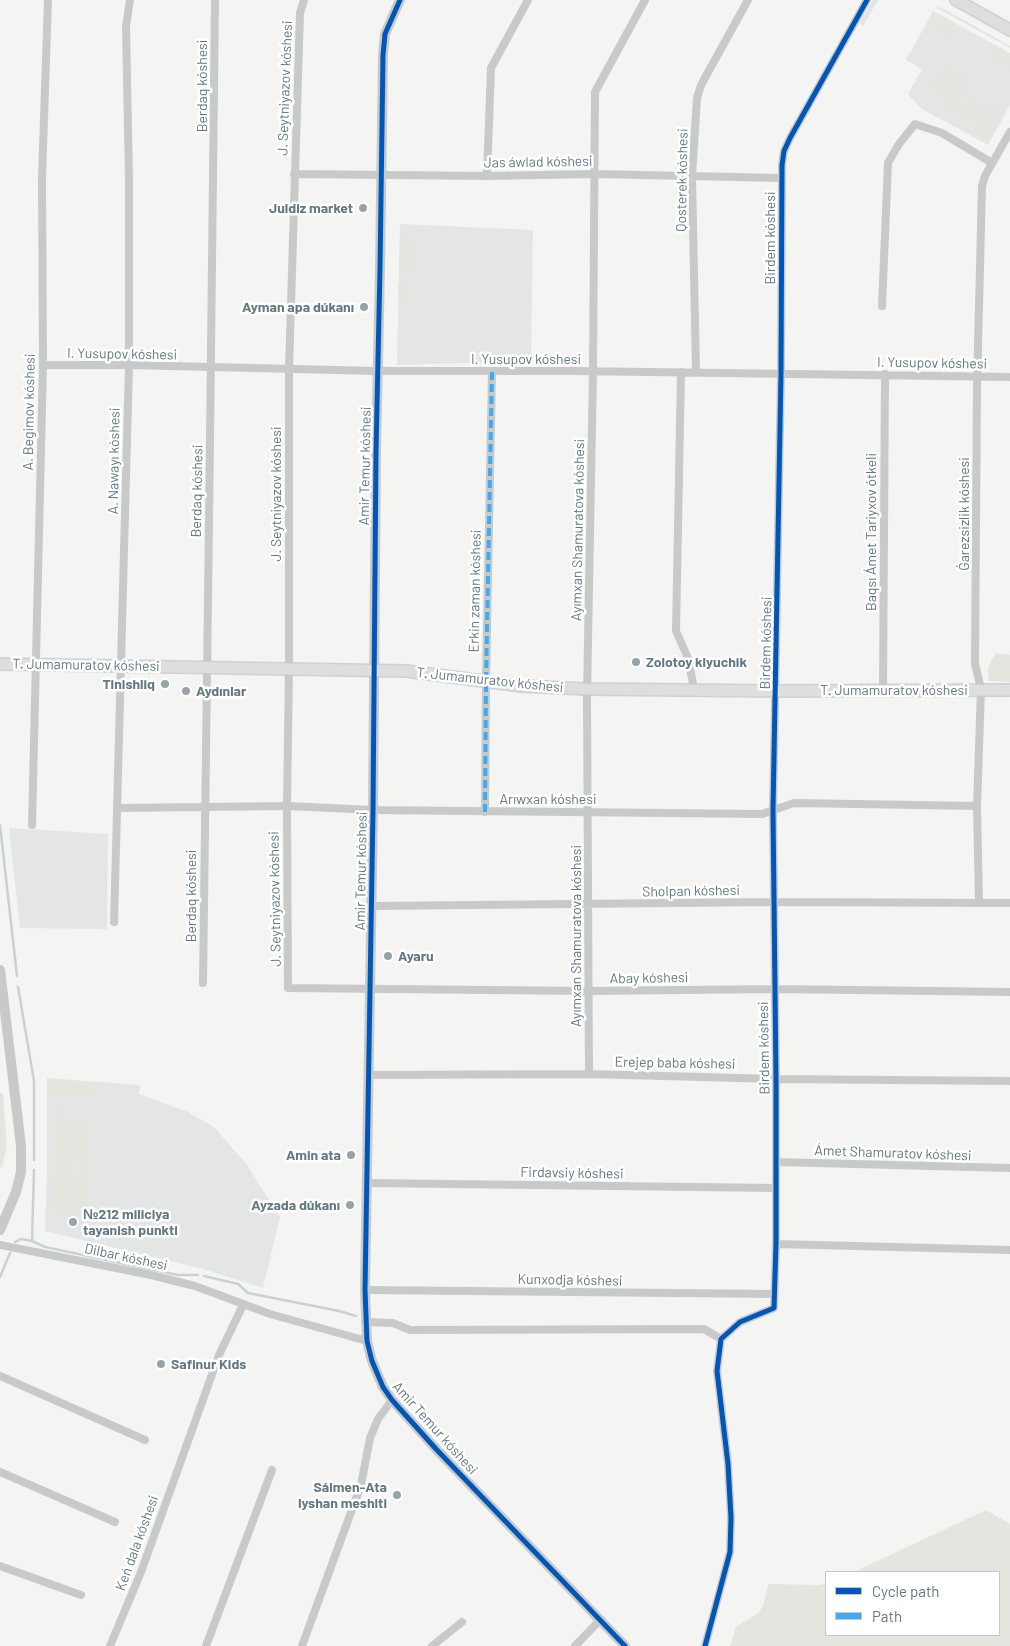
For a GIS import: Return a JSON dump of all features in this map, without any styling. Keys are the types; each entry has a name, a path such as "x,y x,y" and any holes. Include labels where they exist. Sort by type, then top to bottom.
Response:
{"main road":[{"path":"956,0 1010,30"},
{"name":"T. Jumamuratov kóshesi","path":"0,664 207,666 406,671 522,686 587,689 776,691 1010,690"}],"street":[{"name":"A. Begimov kóshesi","path":"32,825 43,365 42,178 48,0"},
{"name":"A. Nawayı kóshesi","path":"114,922 129,365 129,181 126,26 130,0"},
{"name":"Berdaq kóshesi","path":"204,983 204,806 212,368 215,0"},
{"name":"J. Seytniyazov kóshesi","path":"288,988 286,806 289,669 289,369 300,13 304,0"},
{"name":"Amir Temur kóshesi","path":"400,0 385,34 384,41 380,175 372,906 365,1290 367,1341 372,1362 383,1387 392,1400 430,1443 625,1646"},
{"path":"488,176 491,68 528,0"},
{"name":"Ayımxan Shamuratova kóshesi","path":"589,1074 587,689 593,371 595,92 645,0"},
{"name":"Qosterek kóshesi","path":"696,372 692,176 696,111 700,85 748,0"},
{"name":"Birdem kóshesi","path":"721,1338 740,1322 774,1308 776,1078 773,810 781,373 781,178 784,151 790,138 867,0"},
{"path":"882,306 888,163 899,144 915,124 942,133 992,163"},
{"name":"Ǵarezsizlik kóshesi","path":"979,903 976,806 981,689 975,664 982,186 992,163 1010,132"},
{"name":"Jas áwlad kóshesi","path":"294,174 488,176 595,174 781,178"},
{"name":"I. Yusupov kóshesi","path":"43,365 129,365 378,371 593,371 978,375 1010,377"},
{"name":"Erkin zaman kóshesi","path":"485,812 492,371"},
{"path":"681,372 676,631 688,658 694,689"},
{"name":"Baqsı Ámet Tariyxov ótkeli","path":"883,691 885,374"},
{"name":"Arıwxan kóshesi","path":"118,808 286,806 485,812 762,814 794,803 976,806"},
{"name":"Sholpan kóshesi","path":"372,906 774,902 1010,903"},
{"path":"0,970 21,1146 21,1172 16,1192 0,1230"},
{"name":"Abay kóshesi","path":"288,988 589,991 774,989 1010,992"},
{"name":"Erejep baba kóshesi","path":"369,1075 589,1074 1010,1080"},
{"name":"Ámet Shamuratov kóshesi","path":"776,1162 1010,1168"},
{"name":"Firdavsiy kóshesi","path":"367,1183 776,1188"},
{"path":"776,1244 1010,1250"},
{"name":"Dilbar kóshesi","path":"0,1245 151,1275 195,1286 243,1305 313,1327 367,1341"},
{"name":"Kunxodja kóshesi","path":"365,1290 774,1294"},
{"name":"Keń dala kóshesi","path":"110,1646 140,1572 219,1355 243,1305"},
{"path":"365,1322 393,1322 410,1330 704,1330 721,1338 716,1371 728,1464 732,1518 730,1552 705,1646"},
{"path":"0,1376 145,1440"},
{"path":"302,1646 361,1485 370,1438 378,1419 392,1400"},
{"path":"206,1646 272,1470"},
{"path":"0,1472 115,1522"},
{"path":"0,1566 81,1595"},
{"path":"575,1646 600,1620"},
{"path":"432,1646 462,1622"}],"shaded area":[{"path":"873,0 878,0 863,26 860,22"},
{"path":"934,6 944,9 1010,46 1010,48"},
{"path":"933,11 1010,53 1010,105 988,145 922,109 908,94 922,69 906,60"},
{"path":"933,19 956,31 952,36 930,24"},
{"path":"994,52 1010,61 1010,68 992,58"},
{"path":"945,65 970,79 967,85 941,71"},
{"path":"939,76 950,82 944,92 933,86"},
{"path":"955,84 965,89 953,111 943,106"},
{"path":"970,99 979,104 969,122 960,117"},
{"path":"985,104 999,112 985,137 972,130"},
{"path":"400,224 533,230 531,361 397,365"},
{"path":"400,238 413,239 412,272 399,272"},
{"path":"398,285 409,285 409,300 398,300"},
{"path":"996,653 1010,655 1010,682 989,681 989,666"},
{"path":"9,828 108,834 107,929 20,928"},
{"path":"47,1078 140,1085 139,1094 188,1112 214,1127 247,1165 280,1217 263,1288 203,1269 45,1231"},
{"path":"47,1081 94,1084 94,1097 47,1095"},
{"path":"0,1093 3,1093 7,1147 2,1168 0,1167"},
{"path":"55,1106 59,1106 60,1124 75,1124 74,1162 55,1162"},
{"path":"78,1124 89,1124 89,1162 78,1162"},
{"path":"54,1173 74,1173 73,1214 54,1214"},
{"path":"78,1173 89,1173 88,1213 77,1213"},
{"path":"986,1510 1010,1524 1010,1646 730,1646 736,1627 756,1615 762,1607 768,1584 820,1585 825,1583 825,1636 1000,1636 1000,1571 856,1571"}],"waterway":[{"path":"0,825 17,976"},
{"path":"18,987 34,1081 34,1160"},
{"path":"15,1242 21,1239 32,1241 34,1170"},
{"path":"32,1241 45,1247 178,1275 198,1275"},
{"path":"0,1277 10,1253"},
{"path":"204,1276 238,1284 248,1293 356,1316"}],"marked path":[{"path":"485,812 492,371"}],"cycle path":[{"path":"400,0 385,34 383,55 365,1290 367,1341 372,1361 383,1387 392,1400 436,1449 625,1646"},
{"path":"705,1646 730,1552 731,1518 728,1464 717,1371 721,1339 740,1322 774,1308 776,1079 773,810 781,373 782,165 784,151 790,138 867,0"}],"place":[{"name":"Juldiz market","path":"363,208"},
{"name":"Ayman apa dúkanı","path":"364,307"},
{"name":"Zolotoy klyuchik","path":"636,662"},
{"name":"Tinishliq","path":"165,684"},
{"name":"Aydınlar","path":"186,691"},
{"name":"Ayaru","path":"388,956"},
{"name":"Amin ata","path":"351,1155"},
{"name":"Ayzada dúkanı","path":"350,1205"},
{"name":"№212 miliciya tayanish punkti","path":"73,1222"},
{"name":"Safinur Kids","path":"161,1364"},
{"name":"Sálmen-Ata Iyshan meshiti","path":"397,1495"}]}
